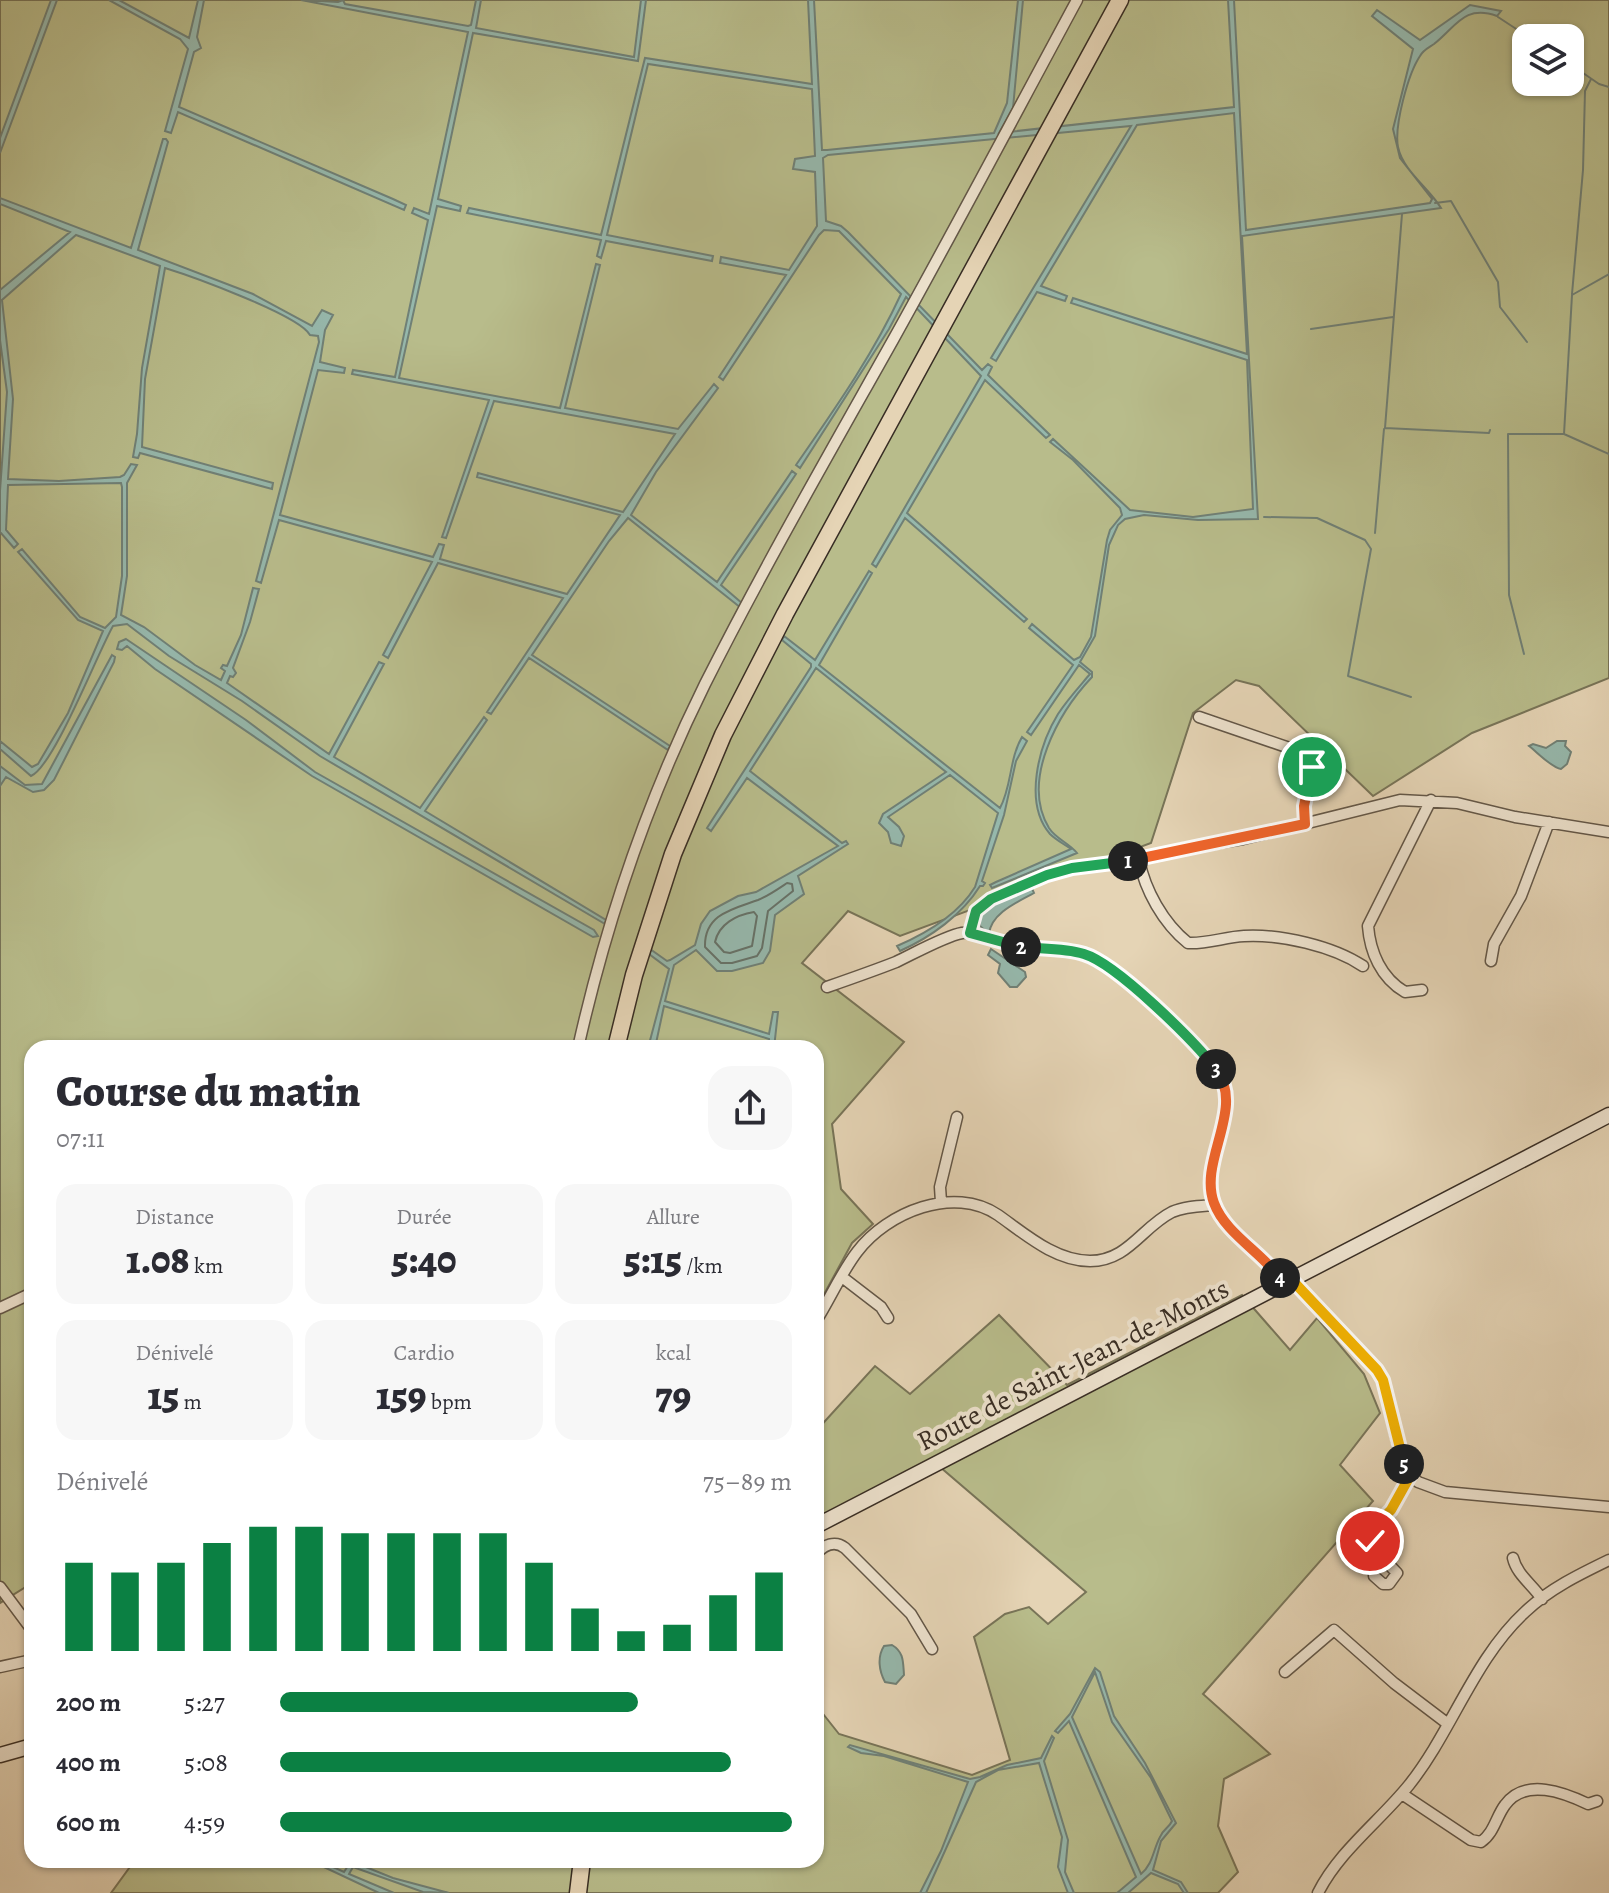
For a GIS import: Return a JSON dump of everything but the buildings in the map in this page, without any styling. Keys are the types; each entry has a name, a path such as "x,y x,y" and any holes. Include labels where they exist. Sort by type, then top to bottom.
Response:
{"main road":[{"path":"618,1040 659,894 716,749 777,628 1120,0"},
{"name":"Route de Saint-Jean-de-Monts","path":"824,1522 1609,1115"},
{"path":"0,1755 24,1748"},
{"path":"578,1893 581,1868"}],"street":[{"path":"580,1040 607,933 634,856 651,809 705,686 808,491 1077,0"},
{"path":"1199,717 1307,754 1312,767 1304,806 1305,824"},
{"path":"970,933 976,911 991,899 1047,875 1243,839 1400,800 1431,800 1609,832"},
{"path":"1422,990 1405,992 1392,984 1369,947 1368,926 1431,800"},
{"path":"1491,961 1494,944 1521,896 1549,822"},
{"path":"1139,860 1144,885 1177,934 1188,943 1244,936 1303,941 1363,966"},
{"path":"827,987 893,963 961,933 1021,947 1084,953 1130,985 1204,1054 1222,1077 1226,1102 1211,1178 1214,1205 1226,1222 1377,1370 1383,1380 1401,1458 1410,1476 1429,1488 1445,1492 1609,1507"},
{"path":"941,1202 940,1187 957,1117"},
{"path":"824,1307 856,1253 884,1227 941,1202 967,1202 983,1207 1062,1256 1088,1261 1118,1255 1173,1211 1214,1205"},
{"path":"842,1277 881,1307 888,1318"},
{"path":"0,1308 24,1297"},
{"path":"1381,1557 1373,1548 1370,1534 1391,1510 1410,1476"},
{"path":"824,1546 835,1543 845,1548 911,1614 932,1649"},
{"path":"1513,1558 1516,1570 1532,1584 1542,1599"},
{"path":"1318,1893 1336,1865 1402,1794 1428,1758 1490,1653 1526,1611 1580,1574 1609,1560"},
{"path":"0,1587 24,1619"},
{"path":"1285,1672 1334,1630 1394,1683 1448,1724"},
{"path":"0,1667 24,1662"},
{"path":"1402,1794 1471,1840 1481,1842 1489,1836 1513,1797 1546,1789 1588,1804 1597,1801"}],"green space":[{"path":"0,0 1609,0 1609,678 1472,733 1373,796 1259,686 1236,680 1193,713 1151,843 900,936 848,911 802,963 904,1042 832,1124 841,1189 873,1224 852,1243 824,1294 824,1040 24,1040 24,1588 0,1603"},
{"path":"1242,1295 1290,1350 1317,1318 1364,1374 1380,1413 1340,1465 1373,1501 1203,1694 1270,1754 1224,1779 1218,1826 1238,1872 1218,1893 111,1893 129,1868 824,1868 824,1715 839,1734 972,1775 1010,1760 974,1637 1005,1614 1029,1607 1048,1624 1086,1592 933,1461 824,1514 824,1422 875,1366 910,1394 999,1315 1067,1385"}],"water":[{"path":"51,0 57,0 0,153 0,138"},
{"path":"109,0 119,0 189,38 198,0 204,0 197,37 201,48 194,52 179,107 393,199 406,205 404,210 178,112 171,133 165,131 188,49 180,39"},
{"path":"301,0 343,0 345,4 468,26 471,25 476,0 481,0 476,28 634,57 641,0 646,0 638,61 473,33 438,199 461,206 460,211 437,206 399,378 560,408 596,264 600,265 565,408 678,429 714,384 718,388 656,472 631,515 717,582 792,471 796,474 721,585 743,604 741,608 628,518 532,655 670,746 668,750 529,658 491,714 487,712 563,598 438,563 388,658 383,655 432,562 279,520 261,583 256,581 319,342 318,336 310,335 286,317 243,297 165,268 145,379 142,447 273,483 272,489 140,453 138,458 133,457 142,368 160,266 76,235 2,300 13,399 8,479 59,481 120,477 131,464 137,465 127,483 127,576 121,615 144,627 221,680 225,671 221,668 227,666 241,635 253,588 259,589 233,668 236,673 230,676 227,683 329,754 379,662 384,664 334,757 420,808 484,717 487,720 425,811 606,920 605,924 320,756 242,701 169,656 127,624 113,626 63,732 40,768 31,776 0,749 0,741 32,767 38,764 68,713 103,631 78,620 18,552 22,549 80,617 105,628 116,617 122,576 122,487 121,483 8,485 6,530 18,544 14,548 0,532 7,392 0,340 0,290 70,232 0,204 0,198 131,248 163,139 166,139 168,142 138,250 253,294 312,326 322,310 333,315 325,330 320,362 345,368 344,373 318,370 280,515 433,557 439,544 444,545 440,559 567,594 620,515 477,477 478,473 623,512 675,434 494,401 446,538 442,537 489,400 352,374 353,370 395,377 428,220 412,213 414,208 429,214 468,32"},
{"path":"808,0 814,0 822,150 827,150 994,133 1007,103 1018,0 1023,0 1013,108 999,133 1234,107 1228,0 1234,0 1246,230 1430,203 1432,199 1400,158 1393,129 1413,49 1372,16 1377,10 1420,40 1470,5 1501,11 1497,16 1476,13 1461,19 1423,52 1407,87 1398,126 1398,147 1405,164 1441,208 1242,236 1258,519 1198,520 1144,515 1125,519 1118,525 1109,545 1095,636 1080,662 1092,672 1092,677 1056,728 1041,768 1041,809 1049,828 1077,853 992,888 990,885 996,882 1071,849 1050,834 1042,821 1037,807 1037,774 1051,727 1090,674 1079,665 1031,735 1027,732 1073,665 1029,628 1032,624 1074,660 1080,657 1091,637 1107,540 1110,530 1122,515 1120,508 1073,460 1050,442 1053,439 1130,510 1193,517 1253,509 1247,360 1071,303 1073,298 1247,354 1234,113 1137,125 1041,286 1067,296 1065,301 1037,292 996,361 991,358 1131,126 828,155 823,158 826,221 848,232 982,370 988,364 992,367 988,375 1050,435 1046,438 985,380 907,513 1027,619 1024,622 905,518 876,567 872,564 981,376 906,297 889,329 800,468 796,465 839,403 901,294 839,231 824,230 819,235 723,380 719,377 786,275 720,263 721,257 789,270 817,226 815,172 793,169 795,159 815,156 812,89 648,64 607,235 713,256 712,261 606,241 601,258 597,256 601,240 467,213 469,208 601,235 645,58 812,84"},
{"path":"869,571 872,573 819,665 1000,808 1018,745 1022,737 1027,741 1016,761 1004,815 982,881 985,883 945,924 900,951 897,946 941,922 968,897 975,887 998,813 950,775 888,817 904,836 901,846 891,843 888,832 879,823 883,814 946,772 816,668 750,771 842,843 846,841 848,844 798,876 804,894 775,915 770,951 763,963 732,971 717,971 696,950 674,965 665,1001 769,1034 773,1012 778,1012 775,1040 664,1006 657,1040 650,1040 669,969 649,954 650,949 670,960 695,945 701,924 710,911 738,896 756,892 838,846 747,778 711,831 707,828 811,667 782,640 784,636 815,660"},
{"path":"126,639 246,720 315,772 594,930 598,936 593,937 312,776 155,669 127,646 117,649 119,642"},
{"path":"112,655 114,662 54,780 44,790 33,792 6,777 0,786 0,766 25,785 42,784"},
{"path":"1557,741 1566,741 1565,746 1571,752 1567,764 1561,769 1529,746 1533,744 1546,748"},
{"path":"1031,886 1034,893 1000,914 989,934 980,926 979,917 994,903"},
{"path":"991,949 1025,972 1026,977 1017,987 1010,987 998,973 1000,964 988,955"},
{"path":"892,1645 901,1654 904,1675 896,1684 885,1682 880,1664 884,1646"},
{"path":"1095,1668 1100,1672 1114,1716 1145,1763 1176,1823 1161,1841 1153,1870 1181,1882 1188,1893 1184,1893 1178,1884 1151,1873 1128,1893 1117,1893 1136,1877 1069,1721 1058,1733 1055,1731 1070,1714","holes":["1095,1672 1112,1722 1151,1778 1172,1821 1161,1834 1141,1874 1072,1717"]},
{"path":"1052,1736 1054,1738 1044,1761 1068,1840 1065,1872 1074,1893 1068,1893 1058,1867 1062,1837 1039,1763 998,1770 976,1782 926,1893 920,1893 941,1851 968,1782 848,1747 850,1745 970,1779 1007,1765 1041,1758"},
{"path":"326,1868 344,1872 347,1868 352,1868 349,1874 394,1893 379,1893"},
{"path":"356,1868 368,1868 449,1893 423,1892"}],"waterway":[{"path":"1498,17 1512,26"},
{"path":"1584,74 1609,87"},
{"path":"1572,294 1583,170 1585,91 1591,79"},
{"path":"1435,203 1451,201 1498,282 1500,307 1527,342"},
{"path":"1402,214 1385,428 1489,433 1490,430"},
{"path":"1609,274 1572,295 1564,434 1609,454"},
{"path":"1311,329 1393,317"},
{"path":"1375,533 1384,429"},
{"path":"1524,654 1509,595 1508,434 1564,434"},
{"path":"1264,517 1317,518 1365,540 1371,549 1348,676 1411,697"}],"route":[{"path":"1312,767 1304,806 1305,824 1139,860 1081,866 1047,875 991,899 976,911 970,933 1021,947 1084,953 1130,985 1183,1033 1222,1077 1226,1102 1212,1172 1210,1190 1214,1205 1284,1284 1292,1280 1383,1380 1401,1458 1410,1476 1391,1510 1373,1528 1370,1541"}]}
